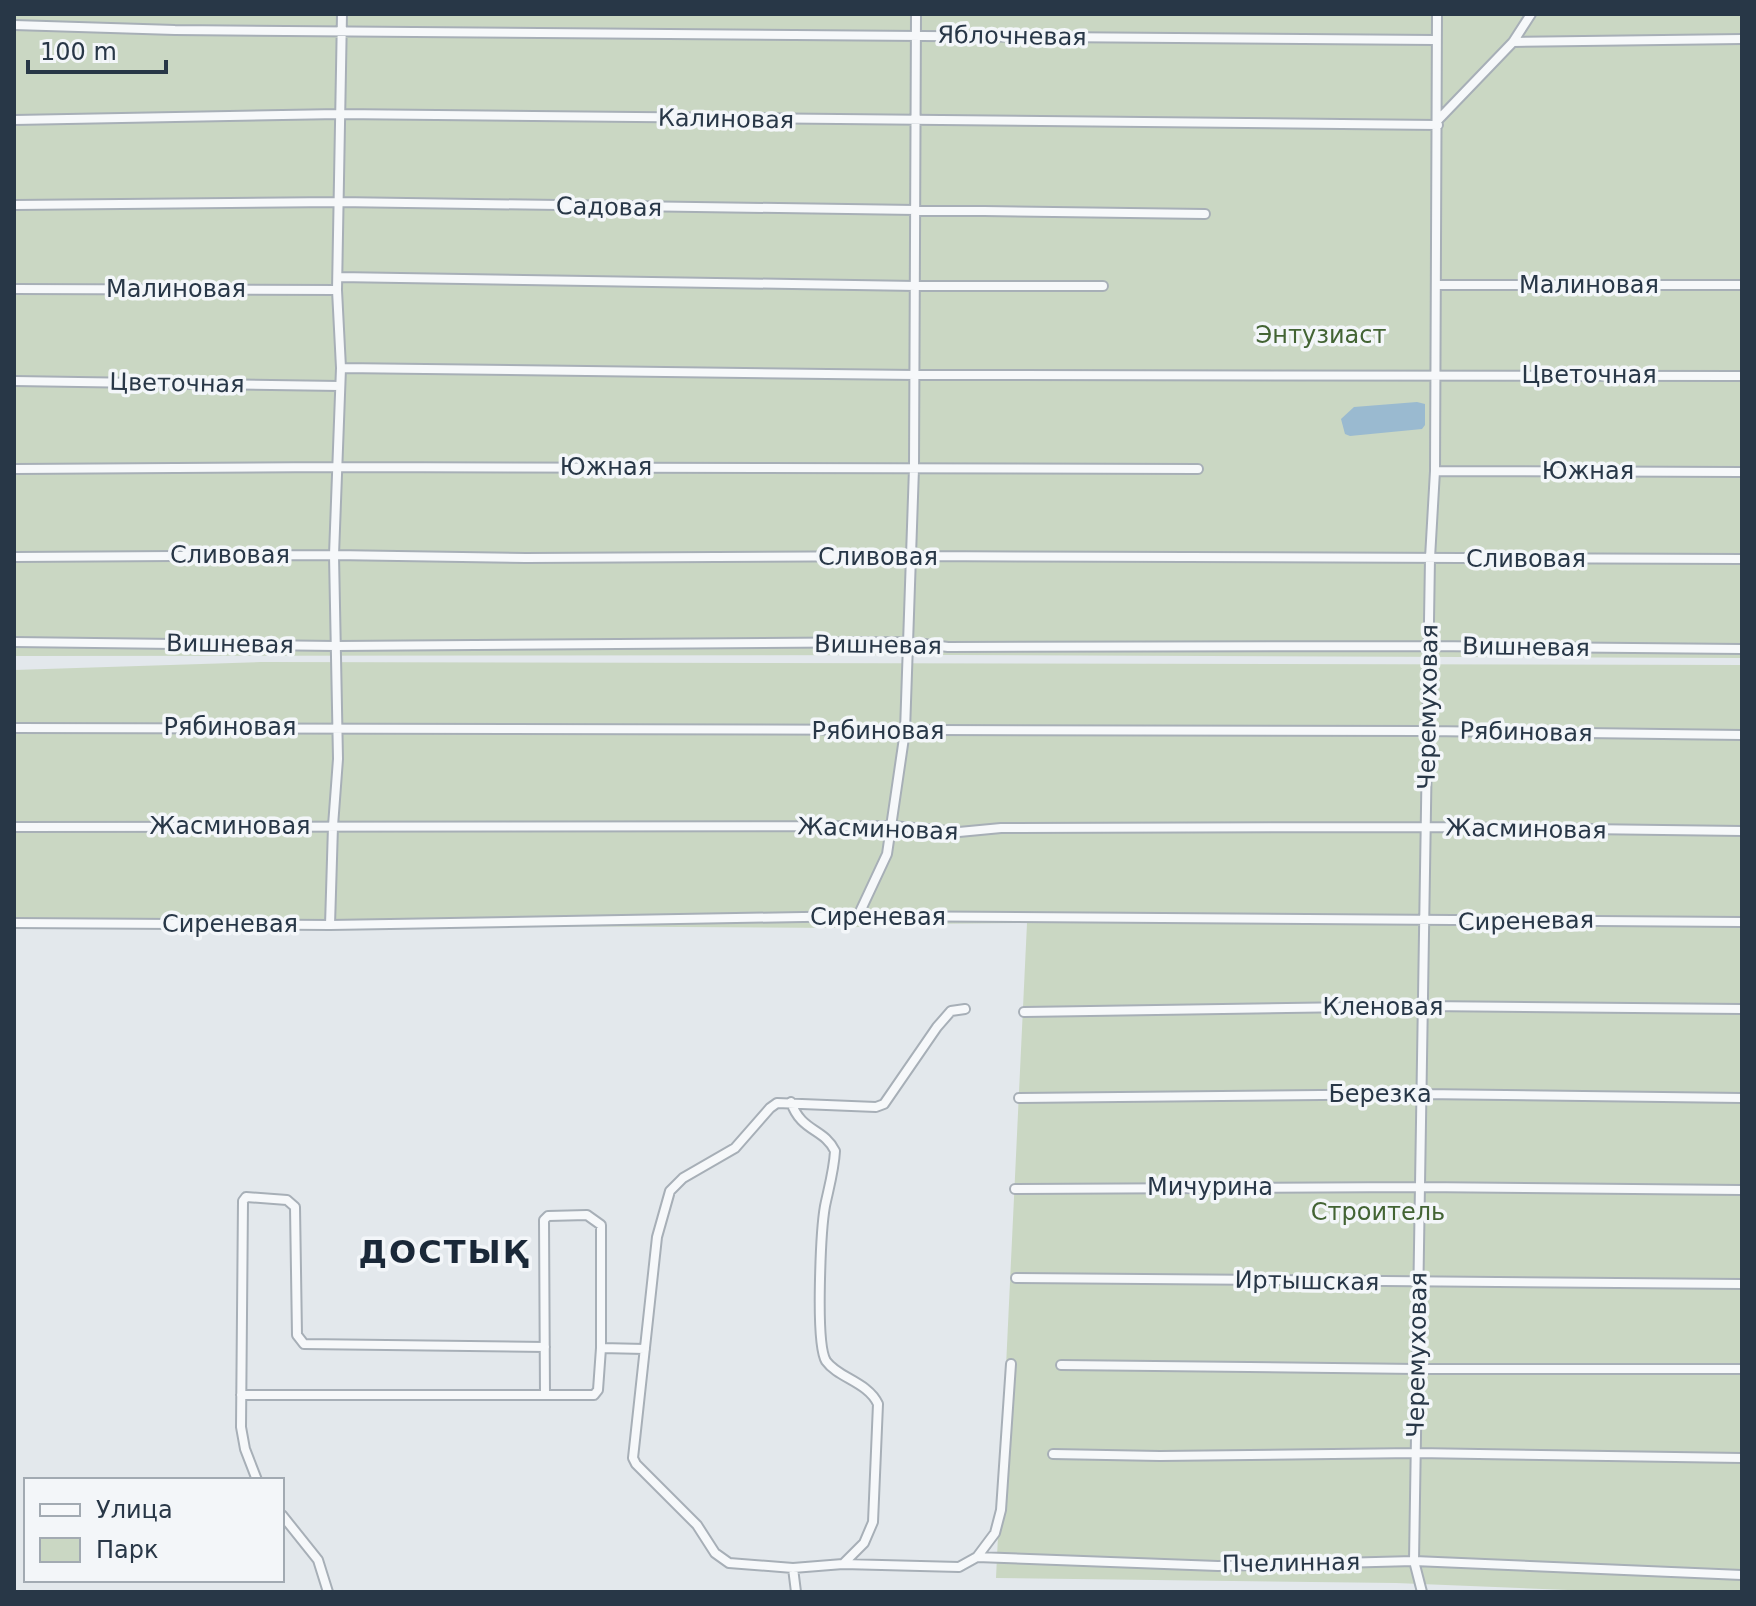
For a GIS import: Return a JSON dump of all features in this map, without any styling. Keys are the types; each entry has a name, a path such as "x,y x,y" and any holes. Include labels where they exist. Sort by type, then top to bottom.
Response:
{"street":[{"path":"330,925 338,727 334,555 341,368 337,290 342,14"},
{"path":"858,916 887,854 905,731 914,468 916,14"},
{"name":"Черемуховая","path":"1422,1592 1414,1561 1430,558 1435,471 1437,14"},
{"path":"1438,123 1513,42 1531,14"},
{"name":"Яблочневая","path":"14,25 175,30 1435,40"},
{"path":"1513,42 1742,39"},
{"name":"Калиновая","path":"14,120 339,114 1438,123"},
{"name":"Садовая","path":"14,205 338,202 1205,214"},
{"path":"338,277 1103,286"},
{"name":"Малиновая","path":"1437,285 1742,285"},
{"name":"Малиновая","path":"14,289 337,290"},
{"name":"Цветочная","path":"341,368 915,375 1742,376"},
{"name":"Цветочная","path":"14,381 340,386"},
{"name":"Южная","path":"14,469 1198,469"},
{"name":"Южная","path":"1435,471 1742,472"},
{"name":"Сливовая","path":"14,557 1742,559"},
{"name":"Вишневая","path":"14,642 336,646 909,642 948,647 1742,649"},
{"name":"Рябиновая","path":"14,728 1427,731 1742,735"},
{"name":"Жасминовая","path":"14,827 892,826 959,832 1001,828 1426,827 1742,831"},
{"name":"Сиреневая","path":"14,923 330,925 858,916 1742,922"},
{"name":"Кленовая","path":"1024,1012 1424,1006 1742,1009"},
{"path":"601,1348 645,1349 657,1237 670,1191 683,1178 735,1148 777,1103 876,1107 884,1104 937,1027 951,1011 965,1009"},
{"name":"Березка","path":"1019,1098 1422,1094 1742,1098"},
{"path":"791,1102 799,1120 831,1142 835,1151 822,1226 823,1350 827,1362 868,1390 878,1404 873,1522 864,1543 843,1564"},
{"name":"Мичурина","path":"1015,1189 1419,1187 1742,1190"},
{"path":"256,1478 245,1449 241,1427 243,1201 251,1197 287,1200 295,1207 297,1335 304,1344 545,1347"},
{"path":"241,1395 594,1395 598,1390 601,1348 601,1225 587,1215 548,1216 544,1220 545,1394"},
{"name":"Иртышская","path":"1016,1278 1742,1284"},
{"name":"Пчелинная","path":"645,1349 633,1458 697,1525 721,1559 729,1563 793,1568 843,1564 959,1567 977,1557 1218,1566 1414,1561 1742,1575"},
{"path":"977,1557 995,1533 1001,1510 1011,1364"},
{"path":"1061,1365 1742,1369"},
{"path":"1053,1454 1416,1453 1742,1458"},
{"path":"284,1518 318,1560 328,1592"},
{"path":"793,1568 796,1592"}],"green space":[{"name":"Энтузиаст","path":"14,14 1742,14 1742,658 14,656"},
{"name":"Строитель","path":"261,662 1742,665 1742,1592 1618,1592 1396,1583 996,1578 1027,923 839,928 330,925 228,918 14,918 14,670"}],"water":[{"path":"1425,404 1425,425 1422,429 1345,434 1341,419 1354,407"}],"district":[{"name":"ДОСТЫҚ","path":"444,1252"}]}
